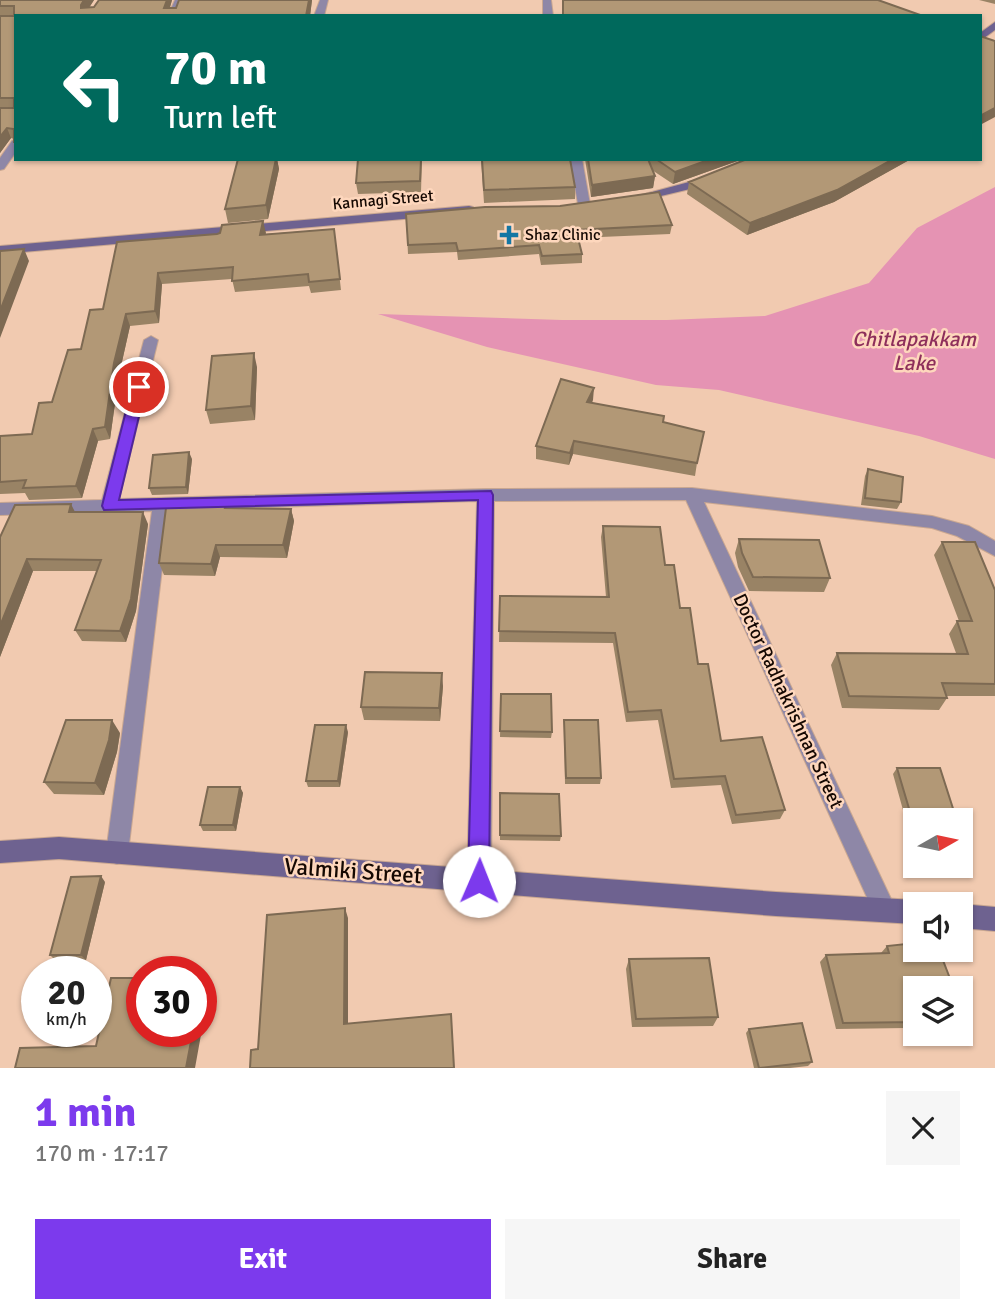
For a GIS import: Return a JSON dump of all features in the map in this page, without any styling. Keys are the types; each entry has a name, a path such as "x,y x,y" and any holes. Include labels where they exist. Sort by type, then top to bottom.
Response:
{"street":[{"path":"0,167 14,146"},
{"path":"576,161 583,204"},
{"path":"617,200 694,186 729,173"},
{"name":"Kannagi Street","path":"0,250 484,210"},
{"path":"109,506 150,340"},
{"path":"0,509 486,495 692,494 932,522 963,531 995,549"},
{"name":"Doctor Radhakrishnan Street","path":"692,494 884,909"},
{"path":"479,881 486,495"},
{"path":"117,853 161,504"},
{"name":"Valmiki Street","path":"0,852 60,848 776,904 903,911"},
{"path":"973,917 995,919"}],"water":[{"name":"Chitlapakkam Lake","path":"995,187 995,459 919,436 719,390 656,385 487,347 378,314 562,320 765,316 869,283 917,228"}],"building":[{"path":"0,0 84,0 81,8 94,7 99,0 167,0 164,8 176,8 179,0 309,0 306,14 14,14 14,6 0,6"},
{"path":"563,0 878,0 917,14 563,14"},
{"path":"0,16 14,16 14,98 0,98"},
{"path":"982,37 995,41 995,108 982,115"},
{"path":"0,108 14,108 14,129 7,128 0,137"},
{"path":"237,161 276,161 266,205 225,209"},
{"path":"358,161 421,161 420,181 356,183"},
{"path":"482,161 570,161 575,187 484,190"},
{"path":"588,161 649,161 655,176 592,185"},
{"path":"659,161 705,161 675,172"},
{"path":"742,161 889,161 837,190 750,223 689,182"},
{"path":"659,192 672,225 576,230 582,254 542,256 539,245 458,251 456,243 408,245 406,214 485,207 560,206"},
{"path":"263,221 260,235 334,229 340,279 309,282 308,274 232,281 233,267 158,273 155,311 126,314 114,363 105,427 93,429 76,486 23,488 26,480 0,482 0,436 32,434 39,403 52,402 68,350 81,349 90,310 103,309 117,242 217,234 220,233 222,225"},
{"path":"24,249 0,311 0,251"},
{"path":"254,353 251,406 206,410 212,356"},
{"path":"561,379 594,388 587,402 664,416 663,422 704,432 697,463 574,441 570,453 536,446"},
{"path":"189,452 186,487 149,488 153,455"},
{"path":"868,469 903,477 901,502 865,498"},
{"path":"167,500 182,500 181,505 291,509 283,545 216,545 211,564 159,563"},
{"path":"71,504 69,512 143,512 131,599 120,631 75,630 101,560 27,559 0,626 0,537 15,505"},
{"path":"603,526 660,527 665,565 674,565 680,608 690,608 698,664 708,664 721,741 762,737 785,810 736,815 725,776 674,779 661,710 628,712 615,633 499,631 500,596 609,597"},
{"path":"739,539 819,540 830,578 753,577"},
{"path":"942,542 975,542 995,590 995,684 942,683 947,698 849,696 837,653 968,654 957,621 972,621"},
{"path":"365,672 442,673 439,708 361,707"},
{"path":"501,694 551,694 552,732 500,731"},
{"path":"66,720 112,720 109,740 95,783 44,782"},
{"path":"564,720 598,720 601,778 566,778"},
{"path":"315,725 346,725 338,781 306,781"},
{"path":"897,768 940,768 953,808 909,808"},
{"path":"208,787 240,787 233,825 200,825"},
{"path":"500,793 559,794 561,836 500,835"},
{"path":"101,876 81,955 50,955 71,877"},
{"path":"345,908 344,1024 451,1014 454,1068 250,1068 251,1050 258,1049 267,915"},
{"path":"903,944 903,962 944,962 949,976 903,976 903,1022 843,1023 826,955 889,953 887,946"},
{"path":"709,958 718,1017 636,1019 629,959"},
{"path":"112,978 126,978 126,1047 190,1047 186,1068 15,1068 20,1048 112,1047"},
{"path":"802,1023 812,1062 759,1068 749,1029"}],"place":[{"name":"Shaz Clinic","path":"509,235"}],"route":[{"path":"139,387 109,506 486,495 479,881"}]}
